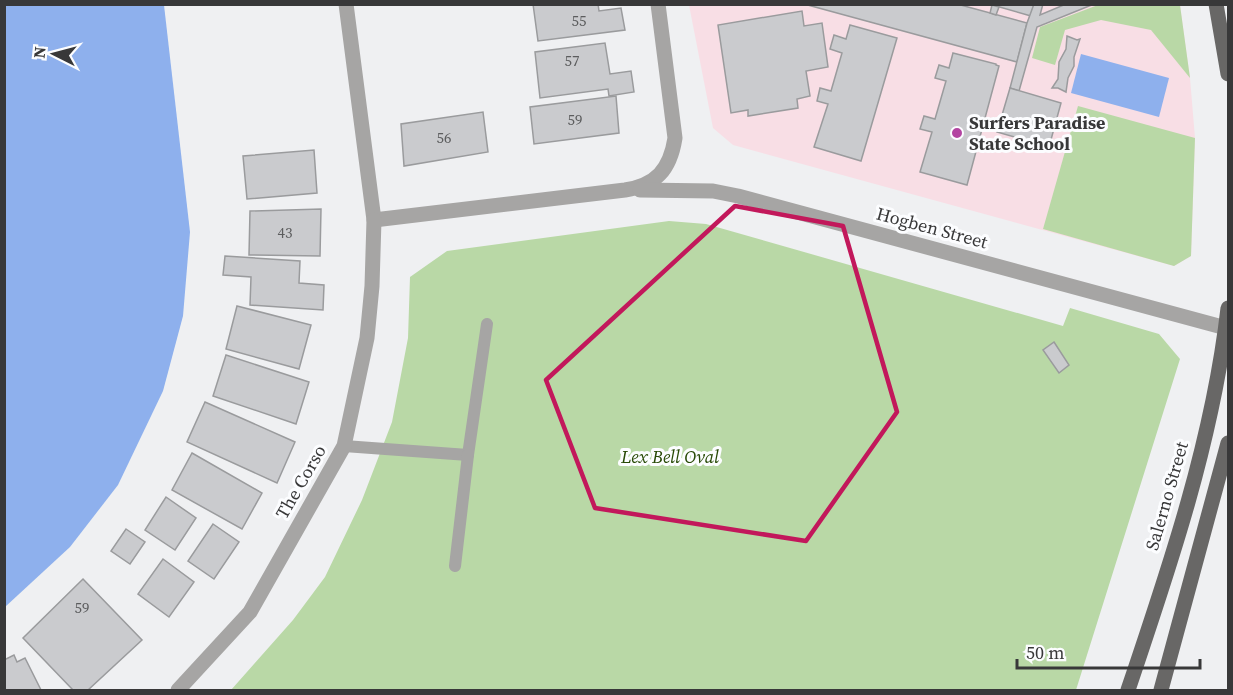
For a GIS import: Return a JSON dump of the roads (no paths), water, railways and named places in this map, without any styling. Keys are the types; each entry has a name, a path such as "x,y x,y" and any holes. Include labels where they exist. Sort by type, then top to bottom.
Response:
{"main road":[{"path":"1216,4 1228,65"},
{"name":"Salerno Street","path":"1128,690 1195,475 1213,399 1228,308"},
{"path":"1161,690 1228,443"}],"street":[{"name":"The Corso","path":"178,690 250,612 344,446 367,338 372,286 374,220 346,4"},
{"path":"374,220 640,188 655,180 663,170 674,146 675,130 658,4"},
{"name":"Hogben Street","path":"625,190 701,190 738,196 1226,328"}],"lane":[{"path":"455,567 487,324"},
{"path":"344,446 468,455"}],"water":[{"path":"5,4 164,5 190,232 183,316 163,391 118,485 70,547 5,607"},
{"path":"1081,54 1169,78 1159,117 1071,93"}],"place":[{"name":"Surfers Paradise State School","path":"957,133"}],"park label":[{"name":"Lex Bell Oval","path":"670,457"}]}
